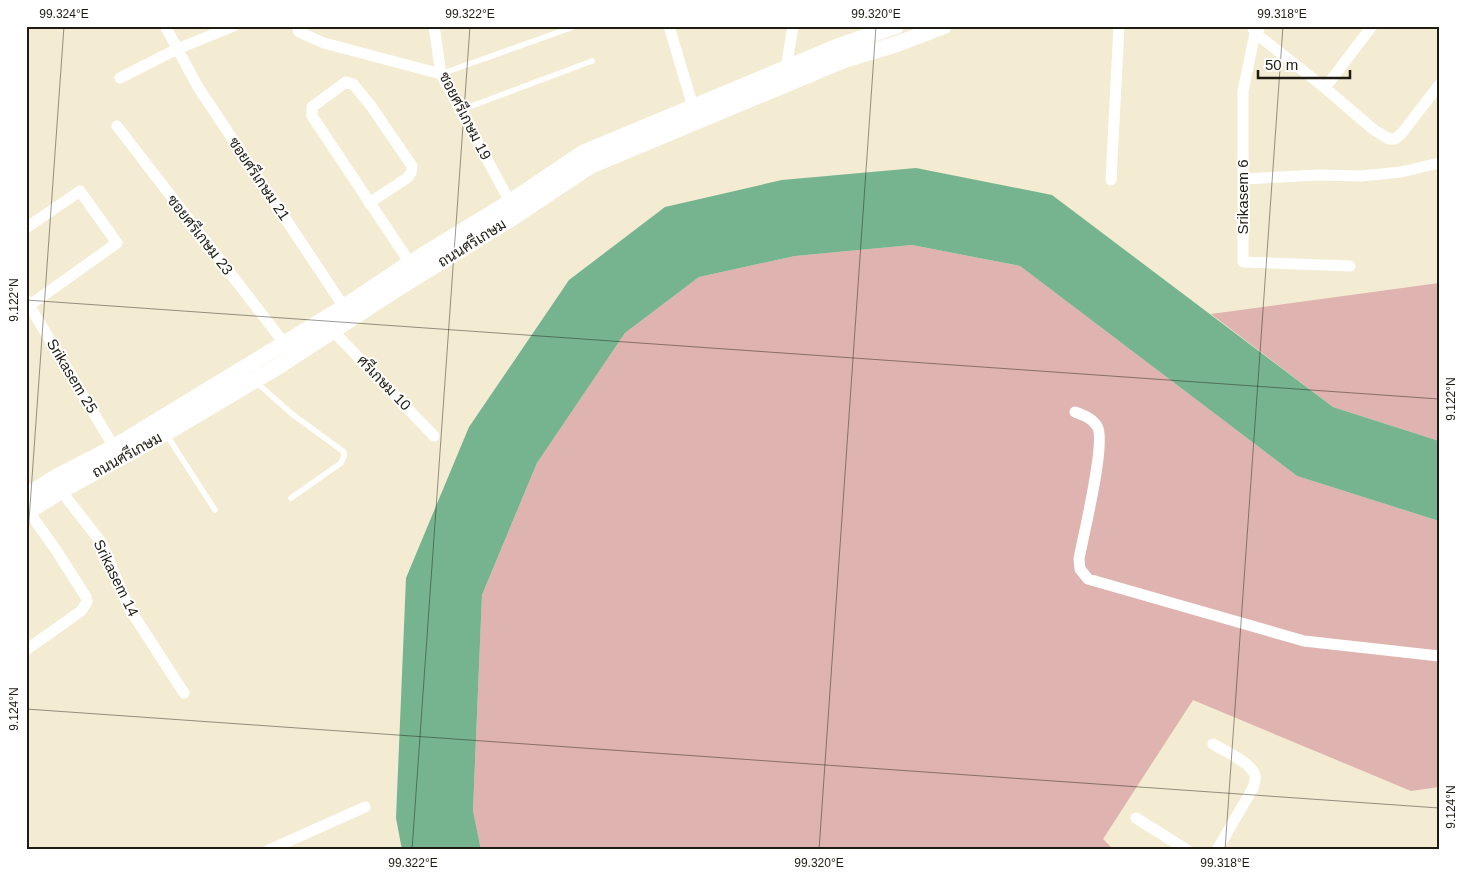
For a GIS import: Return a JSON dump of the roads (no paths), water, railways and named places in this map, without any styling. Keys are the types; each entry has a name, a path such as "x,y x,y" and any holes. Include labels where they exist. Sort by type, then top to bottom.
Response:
{"main road":[{"name":"ถนนศรีเกษม","path":"27,507 61,492 254,381 509,220 568,172 583,153 786,69 839,46 864,32 896,26"},
{"name":"ถนนศรีเกษม","path":"27,507 56,477 114,446 344,307 410,263 510,202 568,172 590,166 844,60 897,44 944,26"}],"street":[{"name":"ซอยศรีเกษม 21","path":"165,26 198,87 344,307"},
{"path":"120,78 177,49 234,26"},
{"path":"297,26 299,32 324,43 441,74"},
{"name":"ซอยศรีเกษม 19","path":"434,26 441,74 510,202"},
{"path":"669,26 693,107"},
{"path":"786,69 793,26"},
{"path":"1111,180 1119,26"},
{"path":"1325,88 1372,26"},
{"path":"1256,29 1374,130 1389,139 1395,139 1402,133 1439,85"},
{"name":"Srikasem 6","path":"1256,29 1243,91 1243,262 1350,266"},
{"path":"370,203 407,178 411,173 412,166 371,106 353,84 346,82 312,107 312,116 370,203 410,263"},
{"name":"ซอยศรีเกษม 23","path":"117,126 284,343"},
{"path":"1244,179 1319,175 1361,176 1401,172 1439,163"},
{"name":"Srikasem 25","path":"26,228 80,190 117,243 28,303 114,446"},
{"name":"ศรีเกษม 10","path":"333,331 434,436"},
{"path":"1075,412 1088,416 1097,425 1100,434 1097,471 1079,559 1080,569 1088,579 1304,641 1439,656"},
{"name":"Srikasem 14","path":"61,492 101,542 129,608 184,693"},
{"path":"26,650 81,611 87,602 86,597 27,507"},
{"path":"1213,744 1248,765 1254,771 1256,779 1253,788 1216,850"},
{"path":"269,850 366,807"},
{"path":"1136,818 1187,850"}],"lane":[{"path":"441,74 576,26"},
{"path":"460,110 592,61"},
{"path":"254,381 292,414 344,452 341,463 291,498"},
{"path":"166,433 215,510"}]}
